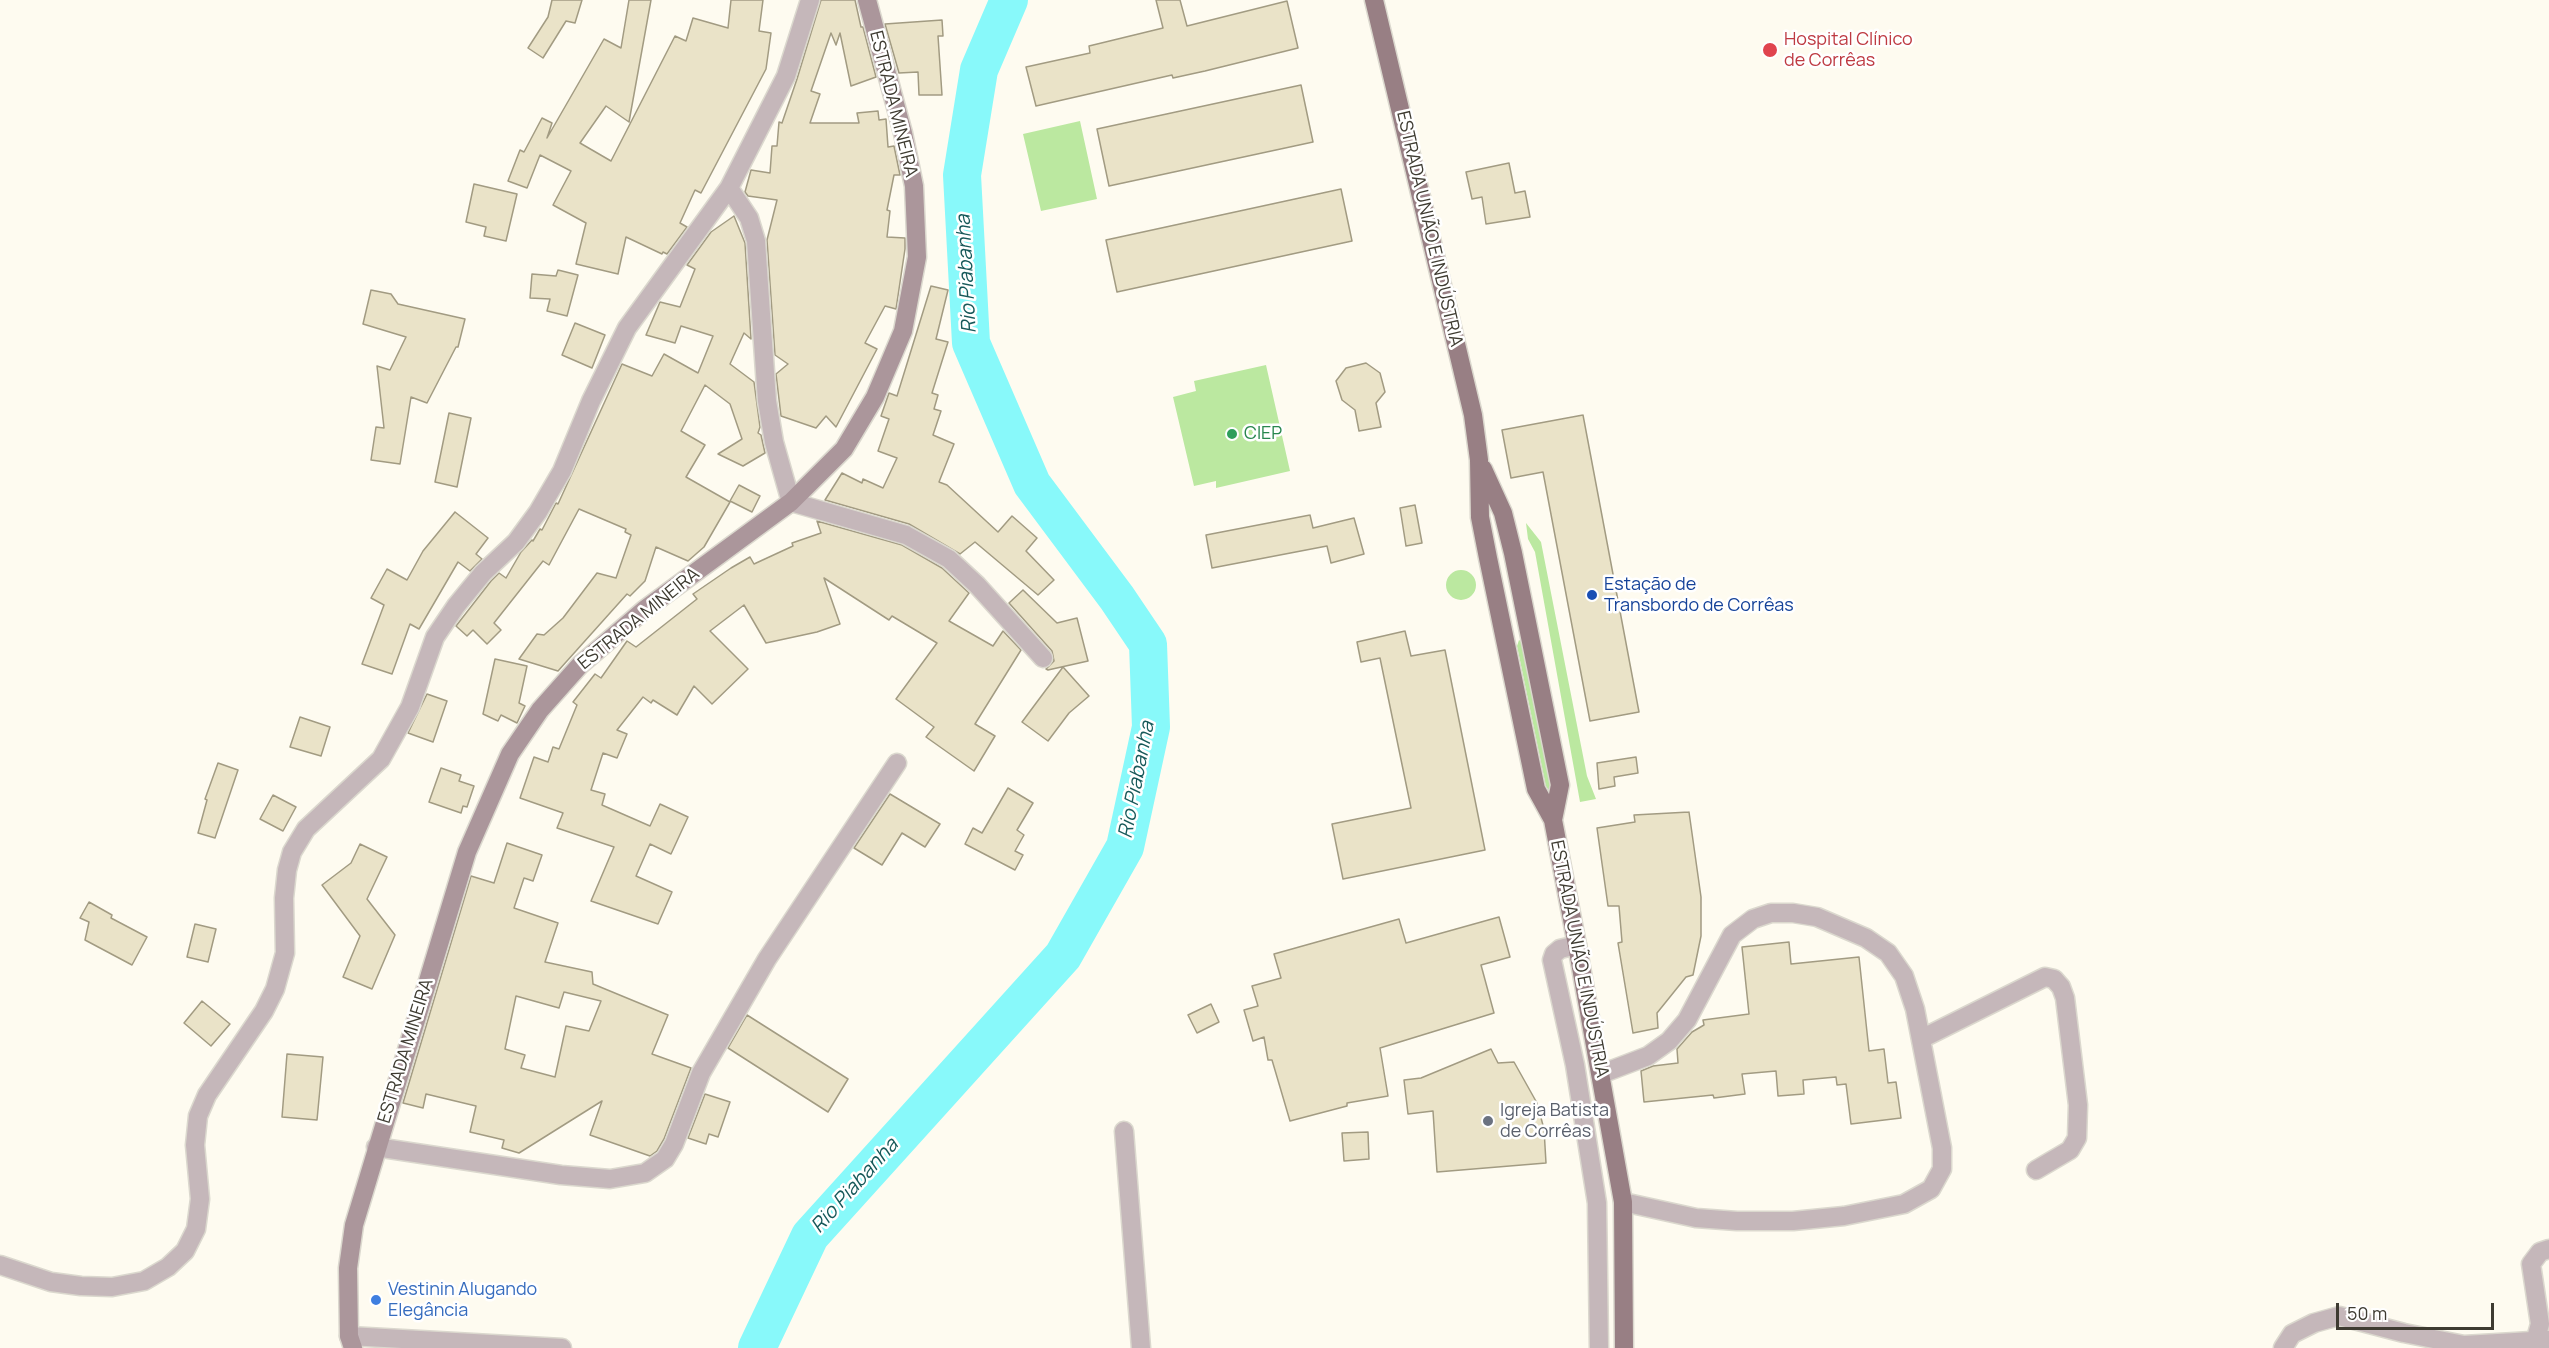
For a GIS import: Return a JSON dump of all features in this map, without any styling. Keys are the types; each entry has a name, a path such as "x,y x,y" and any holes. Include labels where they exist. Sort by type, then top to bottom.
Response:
{"main road":[{"name":"ESTRADA UNIÃO E INDÚSTRIA","path":"1374,0 1473,415 1479,460 1480,517 1536,789 1552,820 1601,1074 1623,1202 1624,1348"},
{"name":"ESTRADA UNIÃO E INDÚSTRIA","path":"1479,460 1503,513 1513,553 1560,785 1552,820"}],"street":[{"path":"0,1265 51,1282 112,1287 144,1281 168,1267 185,1251 196,1229 200,1199 195,1145 198,1116 207,1095 264,1011 275,989 285,952 284,898 287,870 292,852 314,822 381,759 410,707 435,637 477,581 516,542 538,513 562,471 591,401 627,328 729,188 786,76 810,0"},
{"name":"ESTRADA MINEIRA","path":"351,1342 348,1268 354,1225 467,852 510,754 540,710 580,665 644,610 791,502 844,449 875,397 903,331 917,257 914,186 908,154 867,0"},
{"path":"729,188 749,218 756,241 767,401 774,442 791,502 906,535 948,560 977,585 1043,658"},
{"path":"376,1147 561,1175 610,1179 645,1173 665,1158 674,1144 701,1074 767,959 897,763"},
{"path":"1601,1074 1648,1056 1669,1041 1687,1020 1732,935 1753,919 1772,913 1793,913 1817,917 1859,934 1888,953 1904,976 1915,1009 1942,1148 1942,1169 1931,1189 1904,1204 1844,1216 1793,1221 1737,1221 1696,1218 1623,1202"},
{"path":"1577,945 1560,949 1554,954 1552,960 1575,1065 1597,1203 1599,1348"},
{"path":"1921,1039 2045,977 2054,979 2061,987 2064,998 2078,1106 2077,1138 2070,1150 2036,1170"},
{"path":"1124,1131 1141,1348"},
{"path":"2283,1348 2292,1334 2314,1323 2340,1316 2404,1333 2464,1345 2542,1341 2531,1264 2540,1252 2549,1249"},
{"path":"351,1342 562,1348"}],"green space":[{"path":"1080,121 1097,199 1041,211 1023,134"},
{"name":"CIEP","path":"1266,365 1290,471 1216,488 1216,481 1194,486 1173,397 1196,391 1194,381"},
{"path":"1526,523 1541,542 1587,776 1596,799 1580,802 1535,552 1528,539"},
{"path":"1461,570 1467,571 1475,579 1475,591 1467,599 1461,600 1455,599 1447,591 1446,585 1447,579 1455,571"},
{"path":"1519,640 1524,644 1551,785 1550,791 1546,787 1517,646"}],"building":[{"path":"552,0 582,0 575,23 566,21 543,58 528,48 548,17"},
{"path":"629,0 651,0 629,122 606,106 580,143 611,161 675,36 686,41 693,18 728,28 731,0 763,0 759,31 771,33 766,69 701,193 695,190 680,223 687,227 667,254 663,252 662,254 626,237 618,274 576,264 586,223 553,205 571,171 540,155 527,188 508,181 520,150 524,152 542,118 552,123 547,138 604,39 621,48"},
{"path":"821,0 855,0 876,77 851,86 840,33 836,45 831,33 811,91 820,94 810,123 859,123 857,113 878,111 879,120 886,119 888,147 894,146 900,175 894,175 887,210 890,211 887,237 905,238 905,249 896,309 885,306 865,343 877,349 836,427 826,416 816,428 781,416 776,374 788,364 775,355 767,240 777,200 748,196 745,192 751,170 770,173 772,146 777,146 779,122 782,123"},
{"path":"1156,0 1180,0 1187,26 1287,1 1298,48 1205,71 1173,78 1172,75 1036,106 1026,67 1090,53 1089,46 1163,28"},
{"path":"942,20 943,36 938,36 942,95 919,95 918,72 899,73 885,24"},
{"path":"1301,85 1313,142 1109,186 1097,129"},
{"path":"1509,163 1515,193 1525,191 1530,217 1486,224 1482,197 1472,199 1466,172"},
{"path":"474,184 517,194 506,241 484,236 486,227 466,222"},
{"path":"1341,189 1352,241 1117,292 1106,240"},
{"path":"734,216 745,243 751,339 744,333 730,364 754,382 760,427 758,433 761,435 765,453 743,466 718,454 742,439 730,404 705,385 681,431 705,445 686,477 730,502 704,547 688,561 656,547 645,581 630,596 627,594 558,671 519,659 537,634 544,635 563,618 597,573 616,578 631,535 625,532 626,529 579,509 549,565 543,561 494,623 501,630 487,644 473,630 467,636 456,626 499,573 506,578 521,552 533,541 540,529 542,530 556,503 558,504 622,364 652,376 664,354 698,373 713,336 681,326 675,343 646,335 660,302 680,307 695,269 687,265 711,232"},
{"path":"558,270 578,275 567,316 547,311 550,299 530,298 532,274 556,276"},
{"path":"931,286 948,290 936,339 948,342 932,393 938,395 934,409 941,411 933,435 954,444 939,482 947,485 998,532 1012,516 1037,538 1026,551 1054,580 1038,595 975,542 960,554 909,524 825,500 842,473 862,483 863,479 883,488 897,458 878,451 889,419 881,416 889,393 897,396"},
{"path":"371,290 391,294 398,304 465,319 458,347 427,403 411,397 400,464 371,460 376,427 384,428 377,366 390,370 406,337 363,324"},
{"path":"575,323 605,335 592,368 562,355"},
{"path":"1366,363 1380,373 1385,392 1376,403 1381,427 1359,431 1355,410 1342,400 1336,381 1346,368"},
{"path":"449,413 471,418 457,487 435,482"},
{"name":"Estação de Transbordo de Corrêas","path":"1583,415 1639,712 1590,721 1543,472 1511,478 1502,430"},
{"path":"739,485 760,496 752,512 730,501"},
{"path":"1415,505 1422,543 1406,546 1400,508"},
{"path":"455,512 488,538 476,554 482,559 470,571 458,562 419,629 410,624 392,674 362,664 384,605 371,598 387,569 407,580 423,551"},
{"path":"1310,515 1313,528 1354,518 1364,554 1331,563 1327,546 1212,568 1206,535"},
{"path":"817,521 902,545 942,568 969,593 949,621 993,646 1003,631 1021,650 975,724 995,736 974,771 926,737 934,727 896,699 937,643 892,616 889,620 824,578 840,624 817,632 766,643 744,605 710,631 748,669 712,704 694,686 677,715 653,700 651,703 643,697 617,730 627,734 617,758 603,753 591,790 605,794 602,805 650,826 660,804 688,817 671,854 650,844 636,876 672,892 658,924 591,901 614,847 557,828 563,813 520,798 534,757 548,762 553,747 559,749 577,705 573,702 595,674 601,678 627,641 636,647 697,599 693,594 750,557 754,564 793,546 792,543 821,533"},
{"path":"1023,590 1057,623 1077,618 1088,661 1046,669 1054,661 1052,651 1009,603"},
{"path":"1405,631 1411,656 1445,650 1485,850 1343,879 1332,824 1411,808 1380,658 1361,662 1357,642"},
{"path":"495,659 527,666 519,703 525,706 517,723 501,715 498,721 483,714"},
{"path":"1063,667 1089,696 1069,713 1048,741 1022,722"},
{"path":"427,694 447,701 433,742 408,733"},
{"path":"300,717 330,727 321,756 290,747"},
{"path":"1636,757 1638,773 1614,777 1615,786 1599,789 1597,763"},
{"path":"218,763 238,770 215,838 198,833 207,800 205,799"},
{"path":"441,768 461,775 459,781 474,786 467,807 463,806 461,813 429,802"},
{"path":"1008,788 1033,803 1017,830 1024,835 1015,851 1023,855 1015,870 965,844 973,828 982,833"},
{"path":"890,794 940,824 925,847 902,833 882,865 854,848"},
{"path":"273,795 296,807 283,831 260,819"},
{"path":"1689,812 1701,897 1701,936 1693,975 1686,977 1657,1013 1658,1028 1633,1033 1618,943 1622,942 1619,906 1608,906 1597,828 1635,822 1634,815"},
{"path":"507,843 542,855 533,881 524,878 514,908 558,923 545,962 592,972 593,984 668,1015 652,1054 691,1068 664,1139 657,1151 650,1156 590,1135 602,1101 519,1153 502,1148 504,1140 470,1132 476,1106 426,1094 423,1108 403,1103 471,876 494,883","holes":["564,992 601,1001 589,1031 566,1026 555,1077 521,1068 525,1055 505,1049 516,996 559,1008"]},
{"path":"360,844 387,857 367,899 395,935 372,989 343,977 360,936 322,885 351,863"},
{"path":"89,902 112,915 111,918 147,937 132,965 85,940 89,922 80,918"},
{"path":"1499,917 1510,957 1481,965 1494,1013 1380,1048 1388,1096 1347,1103 1347,1106 1290,1121 1272,1060 1268,1060 1264,1037 1253,1041 1244,1010 1258,1006 1252,986 1281,978 1274,954 1399,919 1406,943"},
{"path":"195,924 216,929 208,962 187,957"},
{"path":"1789,942 1791,964 1859,957 1869,1051 1884,1049 1888,1083 1896,1082 1901,1118 1851,1124 1846,1084 1837,1085 1836,1077 1803,1080 1804,1094 1778,1096 1776,1071 1742,1074 1745,1094 1644,1102 1641,1071 1653,1066 1678,1063 1677,1049 1692,1032 1704,1025 1703,1020 1749,1014 1742,947"},
{"path":"202,1001 230,1024 211,1046 184,1023"},
{"path":"1211,1004 1219,1022 1197,1033 1188,1015"},
{"path":"747,1015 848,1079 828,1112 728,1048"},
{"name":"Igreja Batista de Corrêas","path":"1491,1049 1498,1063 1514,1062 1537,1103 1544,1129 1546,1163 1437,1172 1433,1111 1408,1114 1404,1080 1421,1078"},
{"path":"287,1054 323,1057 317,1120 282,1117"},
{"path":"705,1094 730,1102 718,1137 709,1134 706,1144 688,1138"},
{"path":"1368,1132 1369,1159 1344,1161 1342,1133"}],"waterway":[{"name":"Rio Piabanha","path":"757,1348 810,1236 1063,956 1125,847 1151,727 1148,644 1117,598 1032,484 971,343 962,175 979,70 1009,0"}],"place":[{"name":"Hospital Clínico de Corrêas","path":"1770,50"},
{"name":"CIEP","path":"1232,434"},
{"name":"Estação de Transbordo de Corrêas","path":"1592,595"},
{"name":"Igreja Batista de Corrêas","path":"1488,1121"},
{"name":"Vestinin Alugando Elegância","path":"376,1300"}]}
